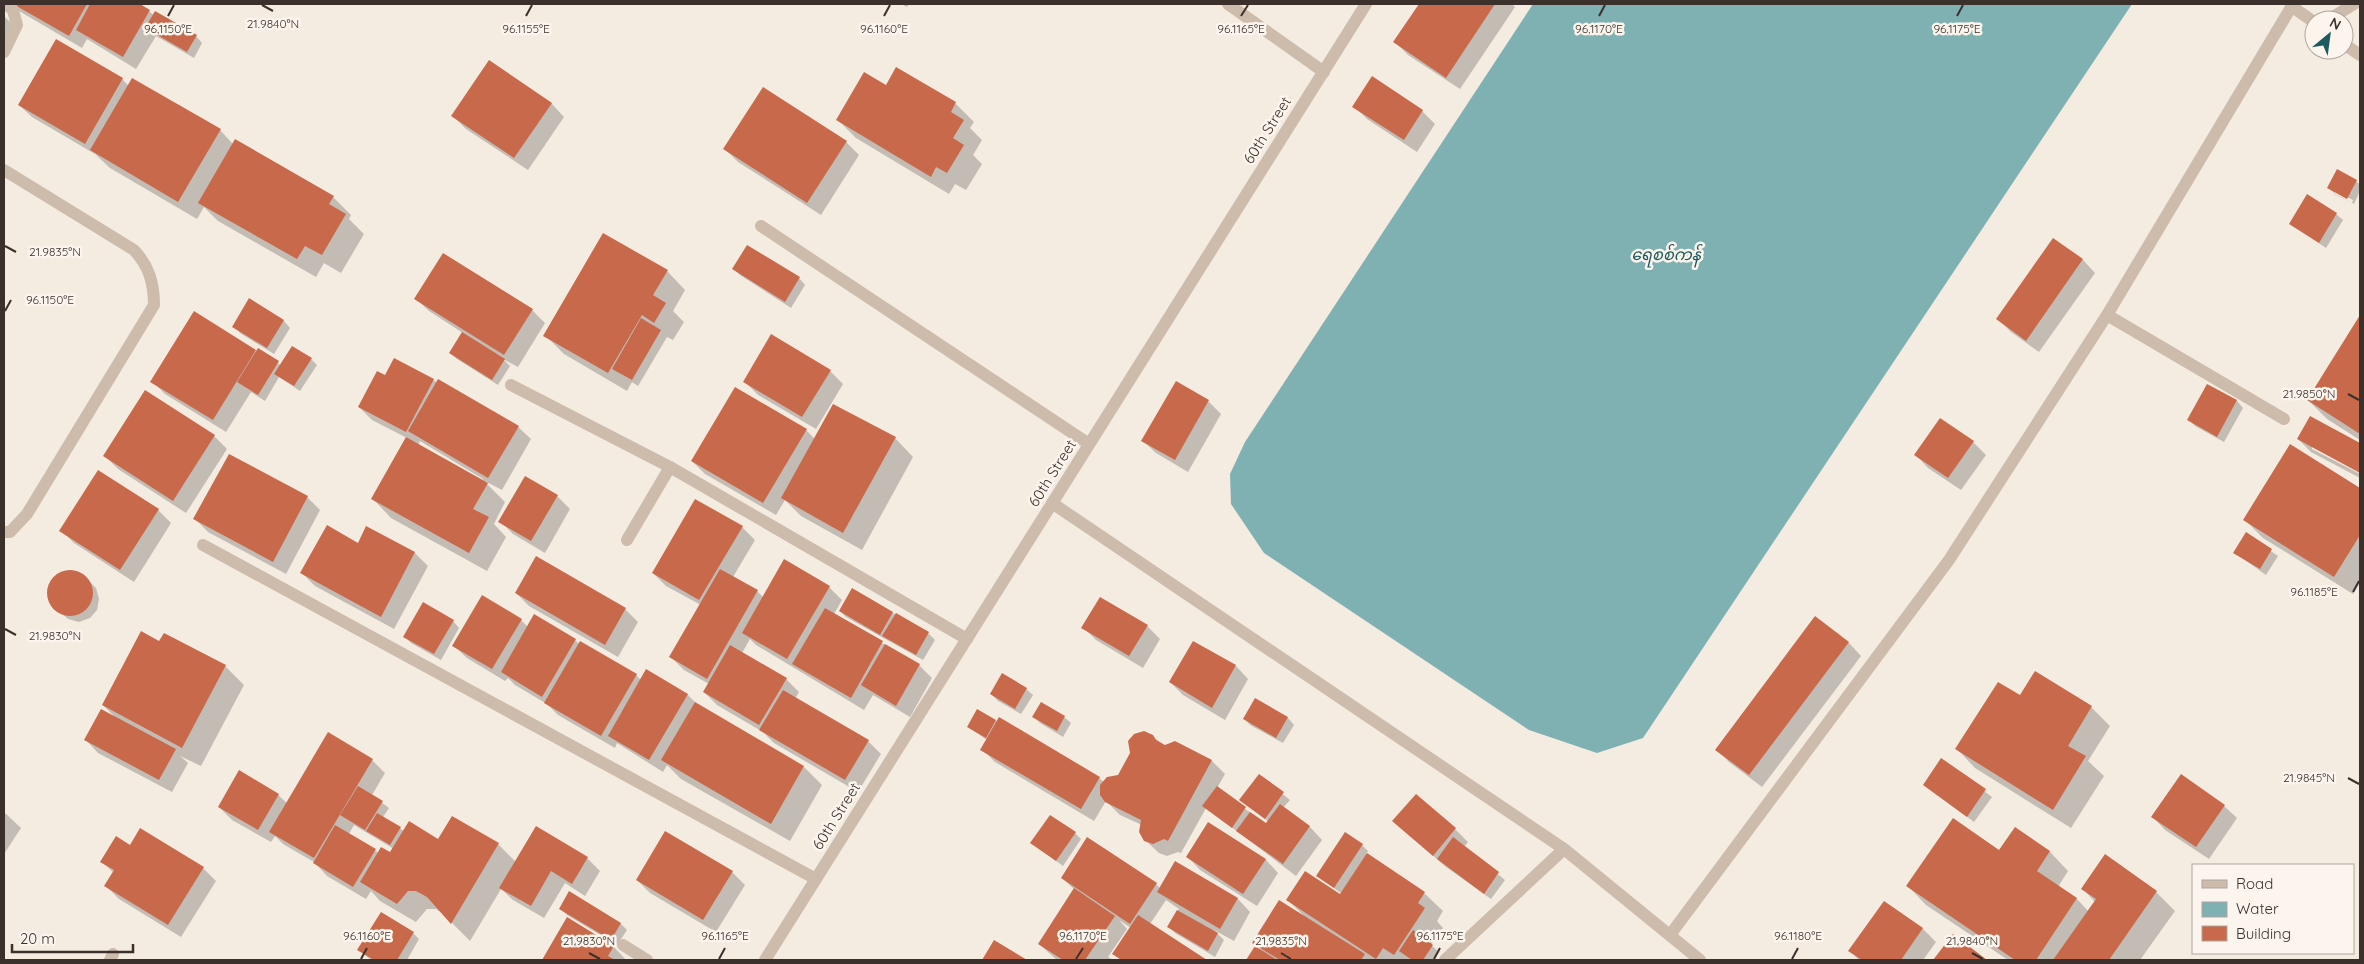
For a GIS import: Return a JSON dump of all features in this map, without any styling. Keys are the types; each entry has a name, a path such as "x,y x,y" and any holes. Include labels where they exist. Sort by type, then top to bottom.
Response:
{"street":[{"path":"4,52 17,25 13,10 6,4"},
{"path":"1228,4 1324,72"},
{"name":"60th Street","path":"765,960 1366,4"},
{"path":"1670,935 1949,560 2107,315 2292,5 2304,14"},
{"path":"4,170 134,250 144,261 154,285 154,305 27,514 10,532 4,532"},
{"path":"761,226 1089,444"},
{"path":"2107,315 2284,419"},
{"path":"511,385 670,467 967,639"},
{"path":"627,540 670,467"},
{"path":"1052,503 1564,849 1700,960"},
{"path":"203,545 816,879"},
{"path":"1445,960 1564,849"},
{"path":"623,945 648,960"}],"water":[{"name":"ရေစစ်ကန်","path":"1533,4 2132,4 1643,738 1597,753 1529,730 1264,553 1231,504 1230,474 1245,442"}],"building":[{"path":"13,4 87,4 69,36"},
{"path":"90,4 140,4 150,10 123,57 76,30"},
{"path":"1419,4 1495,4 1446,78 1393,42"},
{"path":"155,11 197,35 187,52 145,28"},
{"path":"56,39 123,78 85,144 18,105"},
{"path":"489,60 552,103 514,158 451,116"},
{"path":"896,67 956,102 951,112 964,120 953,138 964,145 947,173 936,167 931,177 836,120 864,72 886,85"},
{"path":"1372,76 1423,110 1404,140 1352,107"},
{"path":"132,78 221,129 178,202 90,150"},
{"path":"763,87 847,141 807,203 723,149"},
{"path":"235,139 334,196 329,204 346,214 322,255 305,246 297,259 198,203"},
{"path":"2337,169 2357,180 2347,199 2327,188"},
{"path":"2307,194 2337,213 2319,243 2289,224"},
{"path":"603,233 668,270 653,295 666,303 654,323 642,315 608,373 543,336"},
{"path":"2053,238 2083,259 2026,341 1996,319"},
{"path":"747,245 800,277 785,302 732,269"},
{"path":"443,253 533,309 504,355 414,299"},
{"path":"249,298 284,320 267,348 232,327"},
{"path":"194,311 256,350 213,420 150,382"},
{"path":"2360,315 2360,434 2307,400"},
{"path":"641,318 661,330 632,380 612,369"},
{"path":"462,332 505,359 492,380 449,353"},
{"path":"771,334 831,370 802,417 743,382"},
{"path":"292,346 312,358 294,386 274,374"},
{"path":"258,348 279,361 258,395 237,382"},
{"path":"394,358 434,379 406,432 358,407 377,371 385,375"},
{"path":"438,379 519,426 488,478 408,431"},
{"path":"1176,381 1209,400 1175,460 1141,441"},
{"path":"2207,384 2237,400 2217,437 2187,420"},
{"path":"735,387 807,429 763,503 691,461"},
{"path":"145,390 215,435 173,501 103,456"},
{"path":"833,404 896,437 843,533 781,498"},
{"path":"2310,416 2360,443 2360,473 2297,439"},
{"path":"1940,418 1974,441 1948,478 1914,455"},
{"path":"406,437 488,483 473,509 489,517 469,553 371,499"},
{"path":"2290,444 2360,488 2360,535 2334,577 2243,520"},
{"path":"229,454 308,496 273,562 193,519"},
{"path":"98,470 159,509 120,570 59,531"},
{"path":"525,476 558,495 531,541 498,522"},
{"path":"695,499 743,526 699,600 652,573"},
{"path":"327,525 358,543 366,526 415,552 381,617 300,573"},
{"path":"2246,532 2272,549 2260,569 2233,553"},
{"path":"536,556 626,608 605,645 515,593"},
{"path":"784,559 830,586 787,659 742,633"},
{"path":"720,569 758,590 707,679 669,657"},
{"path":"70,570 83,574 89,580 93,593 89,606 83,612 70,616 57,612 51,606 47,593 51,580 57,574"},
{"path":"852,588 893,612 880,635 839,611"},
{"path":"482,595 522,619 492,669 452,646"},
{"path":"1100,597 1148,625 1129,656 1081,628"},
{"path":"423,602 454,620 434,654 403,637"},
{"path":"825,608 883,641 851,698 792,664"},
{"path":"896,613 929,632 916,655 882,636"},
{"path":"534,614 576,639 542,697 501,672"},
{"path":"1815,616 1849,642 1749,775 1715,750"},
{"path":"141,631 159,641 164,633 226,665 182,748 102,705"},
{"path":"580,641 637,674 601,736 544,703"},
{"path":"1193,641 1236,665 1212,708 1169,682"},
{"path":"885,644 920,664 896,706 861,685"},
{"path":"730,645 787,678 759,725 703,692"},
{"path":"646,669 688,694 649,760 608,736"},
{"path":"2035,671 2092,706 2068,746 2086,756 2053,810 1955,749 1998,682 2020,695"},
{"path":"1002,673 1027,688 1015,709 990,694"},
{"path":"783,690 869,740 845,780 759,730"},
{"path":"1255,698 1288,717 1276,738 1243,719"},
{"path":"695,702 804,766 771,824 661,760"},
{"path":"1041,702 1065,716 1057,731 1032,717"},
{"path":"101,709 176,749 159,780 84,740"},
{"path":"977,709 996,720 986,738 967,727"},
{"path":"999,717 1100,777 1081,809 980,750"},
{"path":"1144,731 1153,735 1156,740 1165,745 1175,741 1212,760 1168,841 1164,839 1153,844 1144,841 1139,832 1141,820 1105,802 1100,795 1100,785 1107,777 1118,775 1130,753 1128,741 1134,734"},
{"path":"328,732 373,759 314,858 269,832"},
{"path":"1941,758 1986,789 1967,817 1923,785"},
{"path":"239,770 279,794 258,830 218,807"},
{"path":"1259,774 1284,792 1265,819 1239,800"},
{"path":"2181,774 2225,805 2196,847 2151,817"},
{"path":"358,786 383,801 365,830 340,815"},
{"path":"1217,786 1246,807 1232,828 1202,806"},
{"path":"1416,794 1456,828 1433,856 1392,821"},
{"path":"1280,804 1310,826 1283,864 1236,831 1250,812 1266,823"},
{"path":"377,813 401,827 390,845 366,831"},
{"path":"1050,815 1076,832 1056,861 1030,843"},
{"path":"452,816 499,843 451,924 427,897 416,891 408,891 397,904 360,882 381,847 390,852 409,821 438,839"},
{"path":"1953,818 1999,850 2015,827 2050,851 2037,871 2077,898 2036,960 2015,960 1906,886"},
{"path":"1208,822 1266,859 1243,894 1186,857"},
{"path":"335,825 376,849 353,887 313,863"},
{"path":"536,826 588,857 572,884 551,871 531,906 499,888"},
{"path":"140,828 204,867 168,925 104,886 114,870 100,862 116,836 130,845"},
{"path":"665,831 733,871 703,920 636,880"},
{"path":"1345,832 1363,844 1334,888 1316,876"},
{"path":"1087,837 1157,883 1130,924 1061,878"},
{"path":"1453,837 1499,872 1484,894 1437,859"},
{"path":"1367,853 1425,892 1418,903 1425,908 1394,955 1383,948 1376,959 1286,900 1305,871 1340,894"},
{"path":"2105,854 2157,891 2109,960 2053,960 2096,899 2081,889"},
{"path":"1175,861 1238,898 1220,929 1157,892"},
{"path":"1074,888 1115,916 1085,960 1063,960 1038,944"},
{"path":"569,891 621,923 611,940 559,909"},
{"path":"1279,900 1365,954 1361,960 1280,960 1252,943"},
{"path":"1884,901 1923,928 1901,960 1862,960 1848,951"},
{"path":"1177,910 1218,933 1208,951 1167,927"},
{"path":"381,912 414,932 397,960 374,960 357,950"},
{"path":"1138,915 1207,960 1122,960 1112,954"},
{"path":"567,917 614,946 608,956 615,960 542,960"},
{"path":"1413,930 1433,945 1423,960 1412,960 1399,951"},
{"path":"1953,934 1987,960 1933,960"},
{"path":"994,940 1027,960 982,960"},
{"path":"1255,946 1277,960 1246,960"}]}
